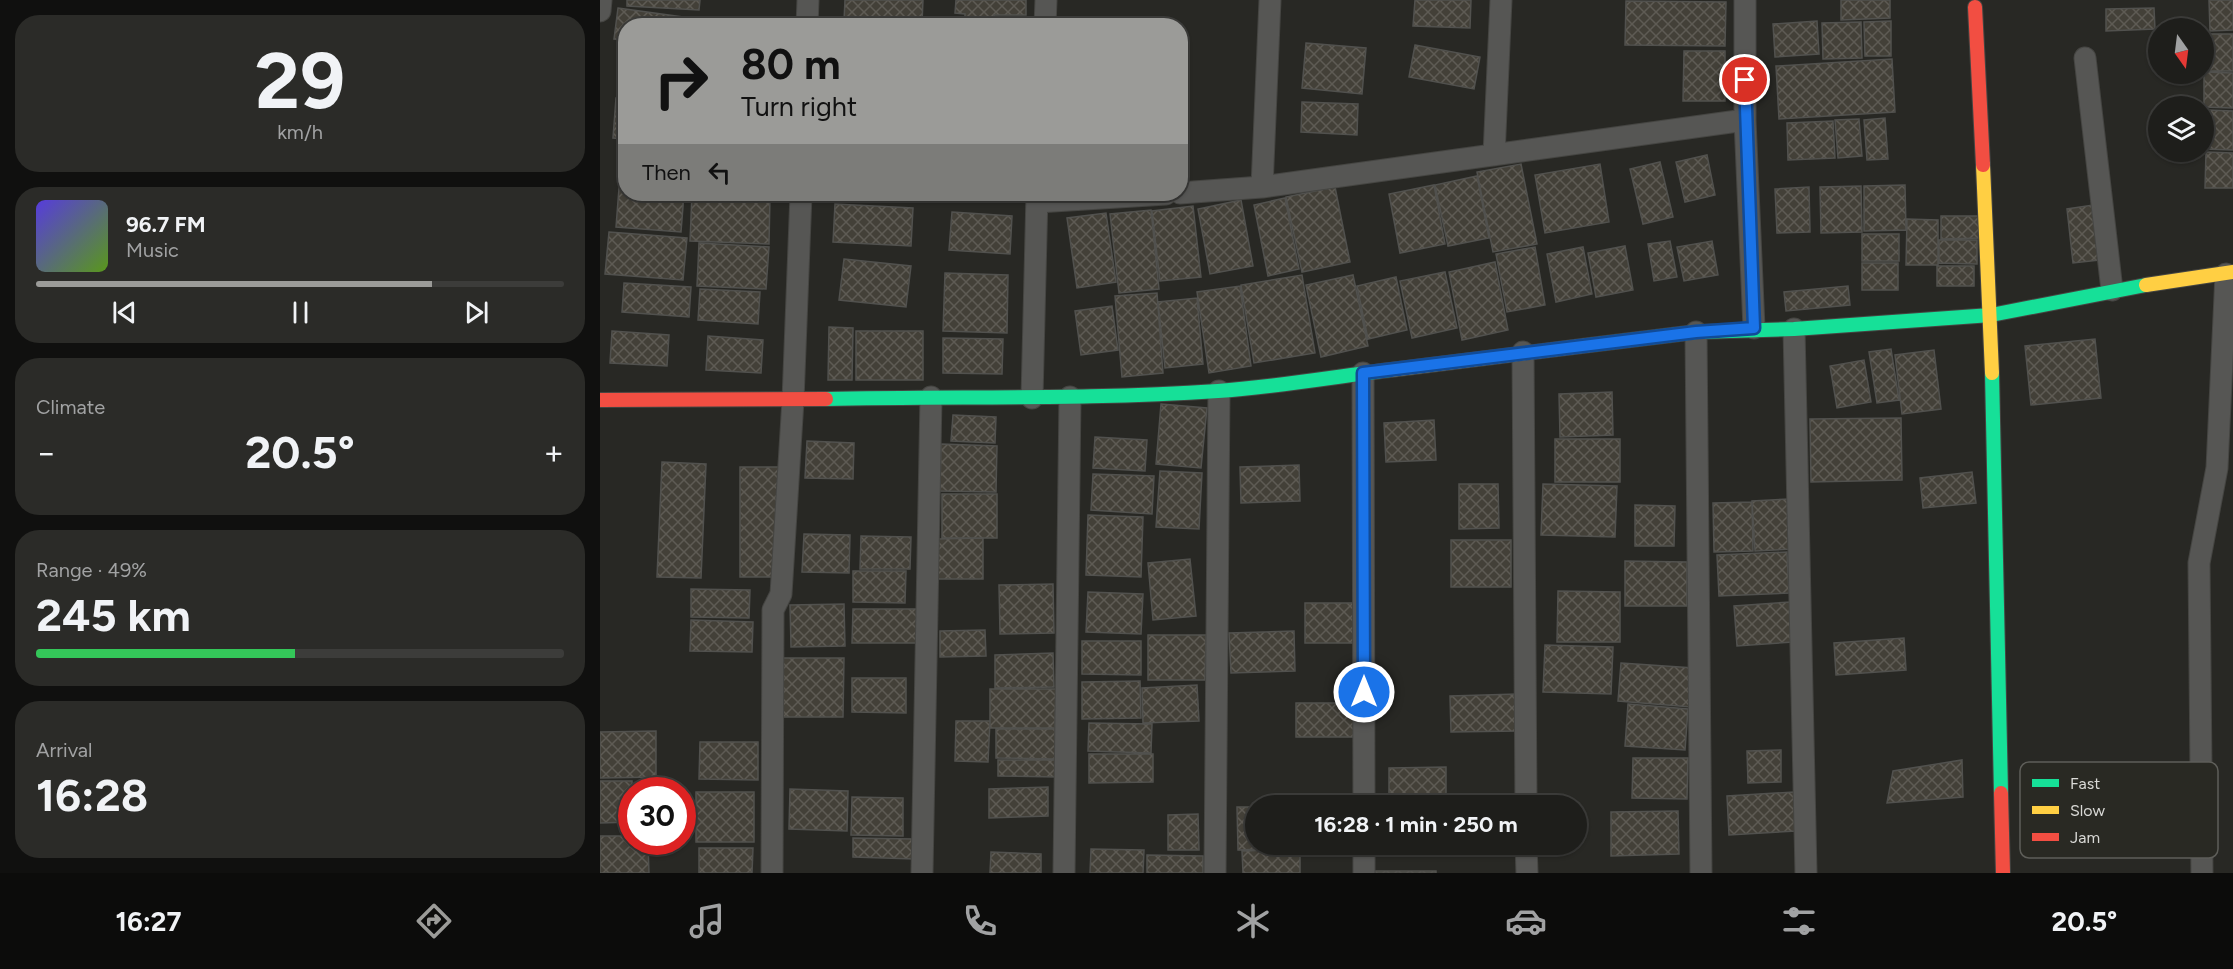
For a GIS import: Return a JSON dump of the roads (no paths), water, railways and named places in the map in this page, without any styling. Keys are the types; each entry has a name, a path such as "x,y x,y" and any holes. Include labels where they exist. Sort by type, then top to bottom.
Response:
{"street":[{"path":"600,11 601,0"},
{"path":"807,18 808,0"},
{"path":"1045,18 1046,0"},
{"path":"1262,187 1270,0"},
{"path":"1494,155 1501,0"},
{"path":"1745,0 1745,120 1754,328"},
{"path":"1975,7 1991,315 2003,873"},
{"path":"2085,58 2112,290"},
{"path":"1188,192 1262,187 1745,120"},
{"path":"772,873 773,610 781,594 793,400 801,201"},
{"path":"1032,398 1037,201"},
{"path":"600,400 1032,398 1219,391 1696,332 1754,328 1794,329 1991,315 2112,290 2229,273 2217,468 2199,563 2201,762"},
{"path":"1794,329 1806,873"},
{"path":"1696,332 1701,873"},
{"path":"1523,352 1526,795"},
{"path":"1363,373 1364,795"},
{"path":"1215,873 1219,391"},
{"path":"922,873 931,397"},
{"path":"1064,873 1070,397"},
{"path":"1364,855 1364,873"},
{"path":"1526,855 1527,873"},
{"path":"2202,858 2202,873"}]}
